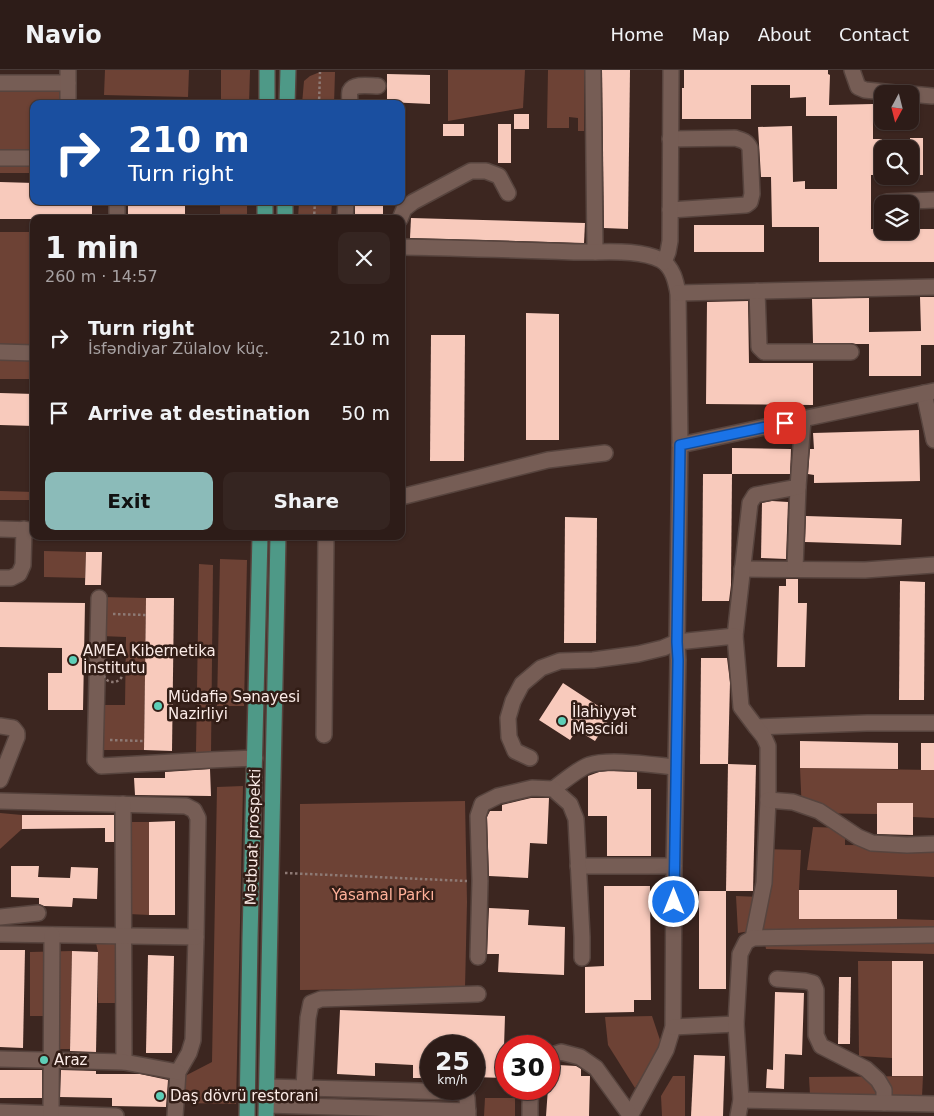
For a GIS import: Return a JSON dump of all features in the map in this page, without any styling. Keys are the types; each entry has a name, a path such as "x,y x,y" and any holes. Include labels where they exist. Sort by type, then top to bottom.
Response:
{"main road":[{"path":"267,70 267,100"},
{"path":"287,100 288,70"},
{"name":"Mətbuat prospekti","path":"247,1116 260,540"},
{"name":"Mətbuat prospekti","path":"266,1111 278,540"}],"street":[{"path":"593,70 595,252"},
{"path":"664,262 670,241 670,74 672,70"},
{"path":"852,70 858,86 865,90 874,91"},
{"path":"0,82 46,77 68,77 68,100"},
{"path":"350,100 350,92 354,87 378,86"},
{"path":"919,95 932,96"},
{"path":"670,139 735,138 748,143 750,148 752,194 750,202 746,206 670,210"},
{"path":"0,158 30,158"},
{"path":"402,215 404,209 413,202 471,172 486,171 499,176 508,193"},
{"path":"919,201 934,200"},
{"path":"405,246 634,252 648,254 664,262 673,273 678,293 680,445 673,1027 666,1050 630,1115 596,1068 580,1057 560,1052"},
{"path":"678,293 934,287"},
{"path":"757,291 759,346 764,352 851,352"},
{"path":"0,352 30,353"},
{"path":"680,445 929,392 934,440"},
{"path":"795,569 803,419"},
{"path":"405,496 548,460 605,453"},
{"path":"753,938 764,883 768,800 768,746 764,737 741,707 735,636 750,503 755,495 798,487"},
{"path":"0,529 29,529 23,565 19,574 11,578 0,578"},
{"path":"324,735 326,540"},
{"path":"742,569 865,570 934,565"},
{"path":"98,598 95,760 101,766 255,758"},
{"path":"530,758 515,751 509,737 508,718 513,701 522,684 541,668 560,660 593,660 638,654 663,648 677,642 735,636"},
{"path":"756,727 866,723 934,723"},
{"path":"0,726 14,728 17,733 15,744 0,780"},
{"path":"478,957 480,881 478,816 482,804 498,796 532,788 553,789 587,765 599,762 675,767"},
{"path":"553,789 570,804 576,819 582,958"},
{"path":"768,800 793,802 820,811 858,837 872,843 888,845 934,844"},
{"path":"0,801 186,806 194,810 198,818 193,1040 190,1054 178,1072 175,1116"},
{"path":"123,804 124,1062"},
{"path":"578,866 674,866"},
{"path":"0,917 38,913"},
{"path":"0,934 196,937"},
{"path":"51,1114 52,935"},
{"path":"738,1116 741,1100 736,1024 740,954 746,942 753,938 934,936"},
{"path":"776,980 805,980 813,983 816,990 816,1036 821,1046 866,1069 878,1080 884,1090 884,1103"},
{"path":"304,1088 308,1018 311,1003 321,999 478,994"},
{"path":"673,1027 736,1024"},
{"path":"0,1059 124,1062 178,1072"},
{"path":"266,1111 468,1113 467,1098 464,1094 458,1092 267,1088"},
{"path":"530,1100 530,1116"},
{"path":"741,1100 884,1103 908,1110 934,1104"},
{"path":"10,1114 116,1116"}],"path":[{"path":"319,100 320,72"},
{"path":"109,614 146,615"},
{"path":"108,654 108,664"},
{"path":"123,672 145,672"},
{"path":"107,740 144,741"},
{"path":"272,872 480,881"}],"green space":[{"path":"105,70 189,70 188,97 104,95"},
{"path":"221,70 250,70 249,100 221,100"},
{"path":"448,70 525,70 523,108 448,121"},
{"path":"548,70 584,70 584,131 578,131 578,118 569,117 569,128 547,128"},
{"path":"320,72 335,72 334,100 302,100 304,81"},
{"path":"0,77 63,77 63,100 30,100 30,173 0,173"},
{"path":"220,205 247,205 247,215 220,215"},
{"path":"299,205 332,205 331,215 298,215"},
{"path":"0,232 30,232 30,379 0,379"},
{"path":"0,491 30,492 30,500 0,500"},
{"path":"44,551 86,552 85,578 44,577"},
{"path":"220,559 247,560 244,706 217,706"},
{"path":"199,564 213,565 211,753 196,752"},
{"path":"102,597 146,598 144,750 101,750 101,705 125,705 126,637 101,636"},
{"path":"800,768 934,770 934,818 913,817 913,803 877,803 877,814 802,813"},
{"path":"243,786 236,1104 182,1103 181,1078 212,1062 217,787"},
{"name":"Yasamal Parkı","path":"465,801 467,902 465,988 300,990 300,804"},
{"path":"0,813 22,815 22,829 0,849"},
{"path":"129,822 149,822 149,915 129,914"},
{"path":"813,827 845,828 845,845 934,846 934,877 807,870"},
{"path":"760,849 801,850 799,890 897,919 934,920 934,954 766,949 762,929 738,933 736,896 760,897"},
{"path":"96,943 118,943 118,1003 98,1003 98,952"},
{"path":"72,951 70,1049 56,1049 57,1016 30,1016 30,952"},
{"path":"858,961 892,961 892,1058 859,1056"},
{"path":"652,1016 662,1046 635,1088 608,1045 605,1017"},
{"path":"673,1076 685,1076 685,1116 662,1116 661,1096"},
{"path":"923,1076 922,1097 810,1095 809,1077"},
{"path":"485,1098 515,1100 515,1116 484,1116"}],"building":[{"path":"602,70 630,70 628,229 604,228"},
{"path":"684,70 828,70 830,75 829,105 873,104 873,139 882,139 874,140 874,175 871,175 871,229 874,229 874,240 919,240 919,229 934,229 934,262 819,262 819,227 772,227 771,177 761,177 758,127 792,126 793,182 805,181 805,189 837,189 837,116 806,116 806,97 790,98 790,85 751,85 751,119 682,119 682,88 684,88"},
{"path":"387,74 430,75 430,104 405,103 405,100 387,100"},
{"path":"514,114 529,114 529,129 514,129"},
{"path":"443,124 464,124 464,136 443,136"},
{"path":"498,124 511,124 511,163 498,163"},
{"path":"910,138 923,138 923,175 919,175 919,140 910,140"},
{"path":"0,182 30,183 30,205 92,205 92,215 30,215 30,219 0,219"},
{"path":"128,205 185,205 185,215 128,215"},
{"path":"355,205 383,205 383,215 355,215"},
{"path":"411,218 585,223 584,243 410,238"},
{"path":"694,225 764,225 764,252 694,252"},
{"path":"920,297 934,297 934,345 921,345 921,376 869,376 869,344 813,343 812,299 869,298 869,332 921,331"},
{"path":"748,301 749,363 813,363 813,405 706,404 707,302"},
{"path":"526,313 559,314 559,440 526,440"},
{"path":"431,335 465,335 464,461 430,461"},
{"path":"0,393 30,394 30,426 0,425"},
{"path":"919,430 920,481 814,483 814,475 808,474 810,449 814,449 813,433"},
{"path":"732,448 791,449 790,474 732,474"},
{"path":"703,474 732,474 731,585 729,601 702,601"},
{"path":"772,501 788,502 786,559 761,558 762,503"},
{"path":"806,516 902,519 901,545 805,542"},
{"path":"565,517 597,518 596,643 564,643"},
{"path":"86,552 102,552 101,585 85,585"},
{"path":"786,579 798,579 798,603 807,603 805,667 777,667 779,586 786,586"},
{"path":"900,581 925,582 924,700 899,700"},
{"name":"Müdafiə Sənayesi Nazirliyi","path":"146,598 174,598 172,751 144,750"},
{"name":"AMEA Kibernetika İnstitutu","path":"0,602 85,603 83,710 48,710 48,673 62,673 62,648 0,647"},
{"path":"701,658 727,658 730,682 728,764 700,764"},
{"path":"563,683 612,715 595,741 577,730 570,740 539,720"},
{"path":"800,741 898,743 898,769 800,768"},
{"path":"921,743 934,743 934,770 921,770"},
{"path":"728,764 756,765 753,891 726,891"},
{"path":"210,769 211,796 135,795 134,778 165,778 165,772"},
{"path":"608,771 637,772 637,789 651,789 651,856 607,856 607,816 588,816 588,776"},
{"path":"531,798 549,798 547,844 530,843 528,878 489,876 487,817 490,811 502,811 502,805"},
{"path":"877,803 913,803 913,835 877,834"},
{"path":"22,815 114,815 114,842 105,842 105,828 22,829"},
{"path":"175,821 175,915 149,915 149,822"},
{"path":"11,866 39,866 38,877 70,878 71,867 98,868 97,899 73,898 72,907 44,906 39,904 39,898 11,897"},
{"path":"604,886 650,886 651,1000 634,1000 634,1012 585,1013 585,967 604,966"},
{"path":"799,890 897,890 897,919 799,919"},
{"path":"699,891 726,891 726,989 699,989"},
{"path":"489,908 529,910 528,925 565,927 564,975 498,972 499,954 487,954"},
{"path":"0,950 25,950 23,1048 0,1047"},
{"path":"72,951 98,952 96,1052 70,1051"},
{"path":"148,955 174,956 172,1053 146,1053"},
{"path":"892,961 923,961 923,1076 892,1076"},
{"path":"839,977 851,977 850,1044 838,1044"},
{"path":"775,992 804,993 802,1055 785,1054 784,1089 766,1088 767,1069 773,1070"},
{"path":"340,1010 505,1016 504,1035 495,1035 495,1078 485,1077 485,1035 420,1035 420,1078 413,1078 413,1065 375,1063 375,1076 337,1074"},
{"path":"694,1055 725,1056 723,1116 691,1116"},
{"path":"560,1065 576,1066 581,1069 581,1076 590,1076 589,1116 546,1116 547,1100 560,1100"},
{"path":"0,1070 42,1070 42,1098 0,1098"},
{"path":"61,1070 96,1071 96,1074 140,1074 168,1080 166,1107 112,1106 112,1098 60,1097"}],"place":[{"name":"AMEA Kibernetika İnstitutu","path":"73,660"},
{"name":"Müdafiə Sənayesi Nazirliyi","path":"158,706"},
{"name":"İlahiyyət Məscidi","path":"562,721"},
{"name":"Araz","path":"44,1060"},
{"name":"Daş dövrü restorani","path":"160,1096"}],"route":[{"path":"674,902 680,445 785,423"}]}
